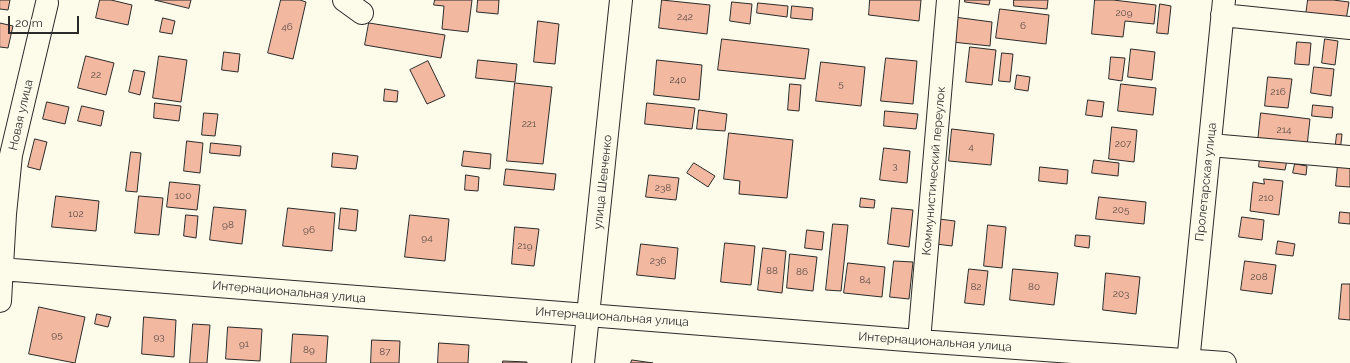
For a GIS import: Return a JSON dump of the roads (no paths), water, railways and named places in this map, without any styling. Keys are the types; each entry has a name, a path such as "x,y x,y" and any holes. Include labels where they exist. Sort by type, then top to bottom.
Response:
{"street":[{"path":"344,0 362,13"},
{"name":"улица Шевченко","path":"583,363 621,0"},
{"name":"Коммунистический переулок","path":"919,341 948,0"},
{"name":"Новая улица","path":"0,301 0,269 4,214 11,155 47,3"},
{"path":"1223,7 1350,28"},
{"name":"Пролетарская улица","path":"1189,362 1223,7"},
{"path":"1210,145 1350,157"},
{"name":"Интернациональная улица","path":"0,269 1189,362 1225,363"}]}
